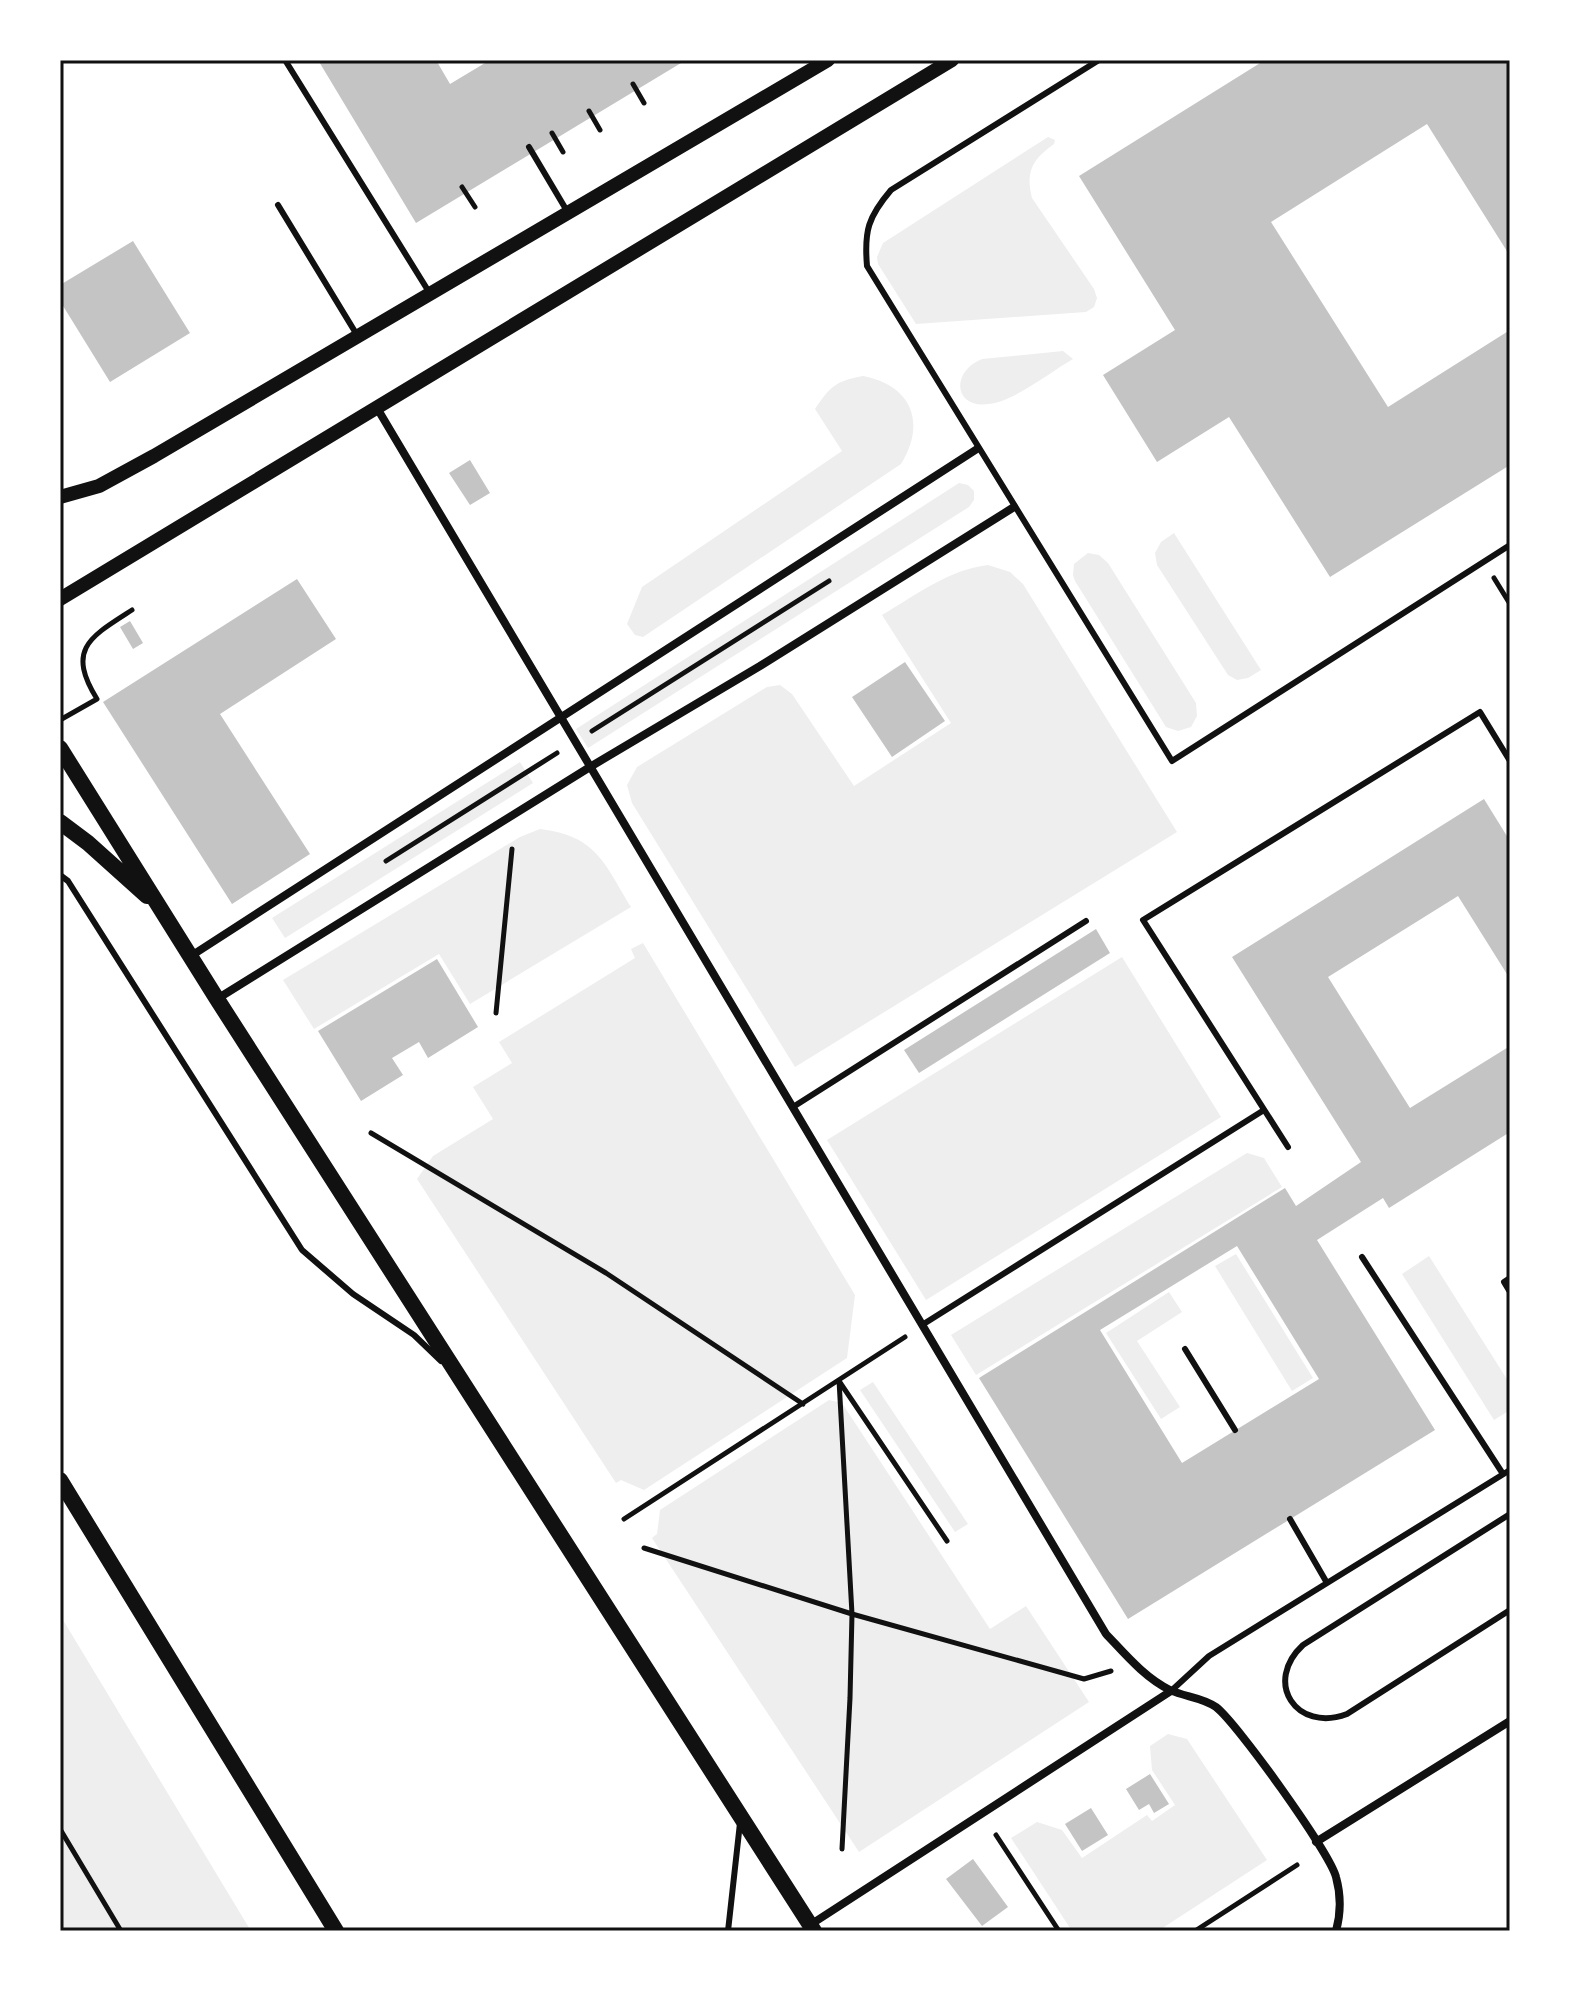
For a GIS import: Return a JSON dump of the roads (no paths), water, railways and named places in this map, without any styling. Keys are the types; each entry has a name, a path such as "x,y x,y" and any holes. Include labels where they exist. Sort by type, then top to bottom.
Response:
{"main road":[{"path":"60,748 812,1929"},
{"path":"60,822 88,843 164,912"},
{"path":"60,1480 336,1931"}],"street":[{"path":"60,497 99,486 154,456 828,60"},
{"path":"60,599 952,60"},
{"path":"377,408 1106,1634 1134,1665 1171,1691 1192,1695 1214,1706 1234,1724 1335,1874 1341,1913 1336,1931"},
{"path":"191,956 977,449"},
{"path":"217,999 1014,507"},
{"path":"812,1929 1171,1691"},
{"path":"1316,1842 1510,1721"}],"lane":[{"path":"285,60 429,292"},
{"path":"1099,60 891,190 872,212 865,239 867,266 1172,761 1510,545"},
{"path":"529,147 567,211"},
{"path":"278,205 357,335"},
{"path":"1288,1147 1143,920 1480,712 1510,761"},
{"path":"60,875 68,881 302,1250 353,1294 414,1335 461,1380"},
{"path":"793,1107 1086,921"},
{"path":"922,1325 1264,1110"},
{"path":"1171,1691 1209,1656 1507,1472 1362,1257"},
{"path":"1510,1278 1504,1282 1510,1292"},
{"path":"1185,1349 1235,1430"},
{"path":"1510,1514 1303,1645 1292,1655 1285,1670 1285,1686 1302,1712 1317,1719 1332,1719 1347,1714 1510,1610"},
{"path":"1290,1519 1327,1583"},
{"path":"728,1931 741,1817"}]}
